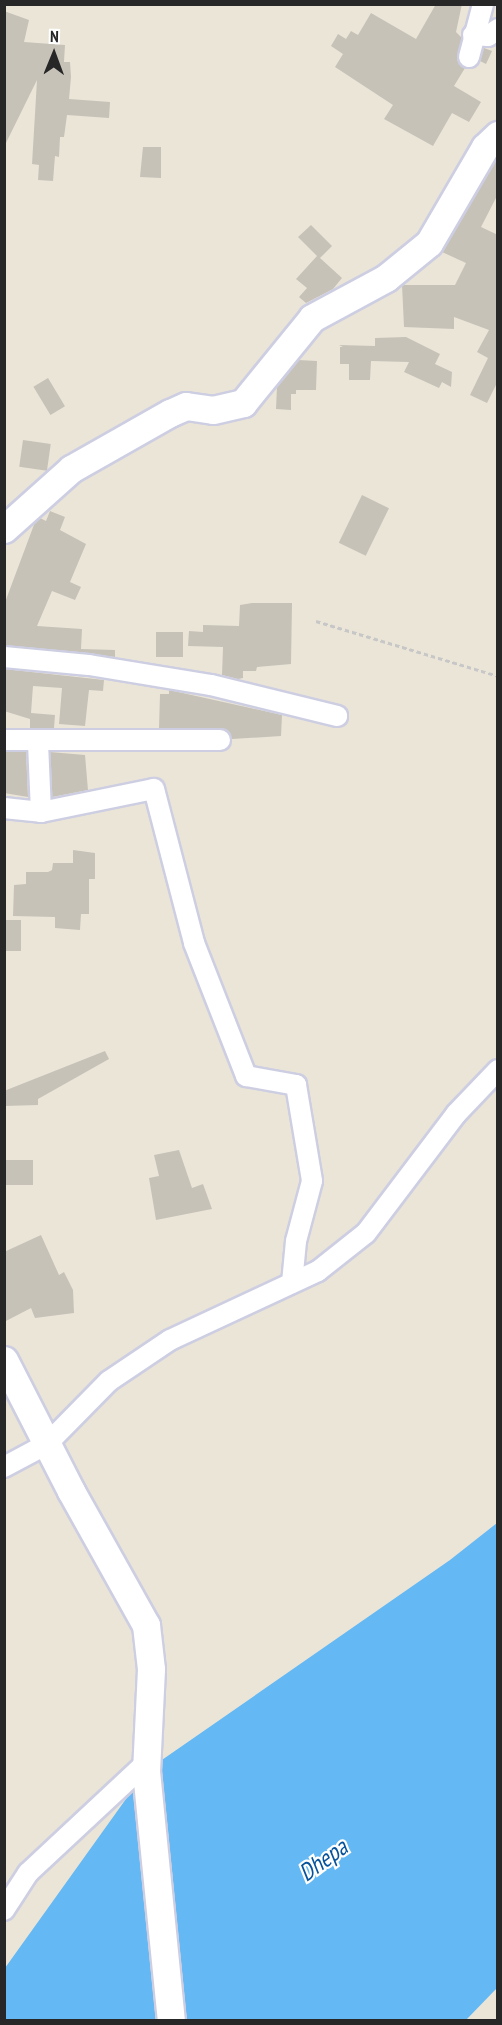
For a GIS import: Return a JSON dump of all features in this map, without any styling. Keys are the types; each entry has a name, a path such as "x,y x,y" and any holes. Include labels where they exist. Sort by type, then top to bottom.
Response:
{"street":[{"path":"470,57 473,34 483,4"},
{"path":"473,34 488,36 498,29"},
{"path":"4,529 71,469 170,413 186,406 213,410 243,403 312,318 386,278 429,243 485,147 498,135"},
{"path":"4,657 89,665 211,685 337,716"},
{"path":"4,740 38,743 126,738 220,740"},
{"path":"38,743 41,812"},
{"path":"4,808 41,812 154,789 194,943 246,1076 296,1085 312,1182 296,1240 292,1282"},
{"path":"4,1467 47,1444 109,1381 170,1340 318,1271 366,1233 456,1114 498,1070"},
{"path":"4,1360 146,1625 151,1669 148,1761 171,2020"},
{"path":"4,1910 28,1873 148,1761"}],"path":[{"path":"316,621 498,676"}],"water":[{"name":"Dhepa","path":"497,1523 497,1988 466,2020 5,2020 5,1968 146,1771 450,1560"}],"building":[{"path":"436,4 462,4 456,32 462,38 457,60 465,68 454,86 481,102 469,122 452,113 433,146 384,119 393,105 335,67 343,54 331,46 338,34 346,39 351,31 358,35 371,13 416,39"},
{"path":"4,11 29,20 24,42 65,45 64,62 70,62 69,99 110,102 109,118 67,115 64,137 60,137 59,157 55,156 53,181 38,180 39,165 32,164 37,80 4,147"},
{"path":"484,48 492,51 486,64 480,61"},
{"path":"143,147 161,147 161,178 140,177"},
{"path":"498,157 498,194 481,227 498,235 498,381 487,403 470,395 488,358 477,352 489,330 454,317 454,329 404,327 402,285 455,285 466,263 442,252"},
{"path":"311,225 332,246 320,258 342,278 333,289 306,303 299,297 307,288 296,279 317,256 298,237"},
{"path":"406,337 440,354 435,364 452,372 451,387 442,382 439,388 404,372 409,362 371,361 370,380 349,380 349,364 340,364 340,347 343,347 339,345 375,346 375,338"},
{"path":"298,360 317,361 316,390 296,390 296,394 291,394 291,410 276,409 277,386"},
{"path":"48,378 65,406 50,415 33,387"},
{"path":"23,440 51,444 47,471 19,467"},
{"path":"362,495 389,508 366,556 339,543"},
{"path":"50,511 65,517 60,530 86,544 70,582 81,587 75,600 52,591 37,626 82,629 81,649 115,650 115,657 4,645 4,605 35,522 40,518 46,521"},
{"path":"292,603 291,664 257,667 256,671 243,671 243,678 238,679 222,675 223,647 188,646 189,631 203,632 203,625 239,626 240,605"},
{"path":"156,632 183,632 183,657 156,657"},
{"path":"4,669 104,680 103,691 89,690 85,726 59,724 62,688 33,686 31,713 55,715 54,728 30,728 30,719 4,711"},
{"path":"169,690 282,715 281,736 232,739 221,728 159,728 160,694 169,694"},
{"path":"5,752 26,752 28,797 4,793"},
{"path":"50,752 85,755 88,790 52,797"},
{"path":"73,850 95,853 95,879 89,879 89,914 81,914 80,930 55,928 55,917 13,916 14,885 26,884 26,872 48,872 52,870 53,863 73,863"},
{"path":"4,920 21,920 21,951 4,951"},
{"path":"105,1051 109,1059 38,1099 38,1105 4,1106 4,1091"},
{"path":"179,1150 192,1188 203,1184 212,1209 156,1220 149,1178 159,1176 154,1155"},
{"path":"4,1160 33,1160 33,1185 4,1185"},
{"path":"41,1235 59,1275 64,1272 73,1290 74,1313 35,1318 31,1308 4,1322 4,1252"}]}
